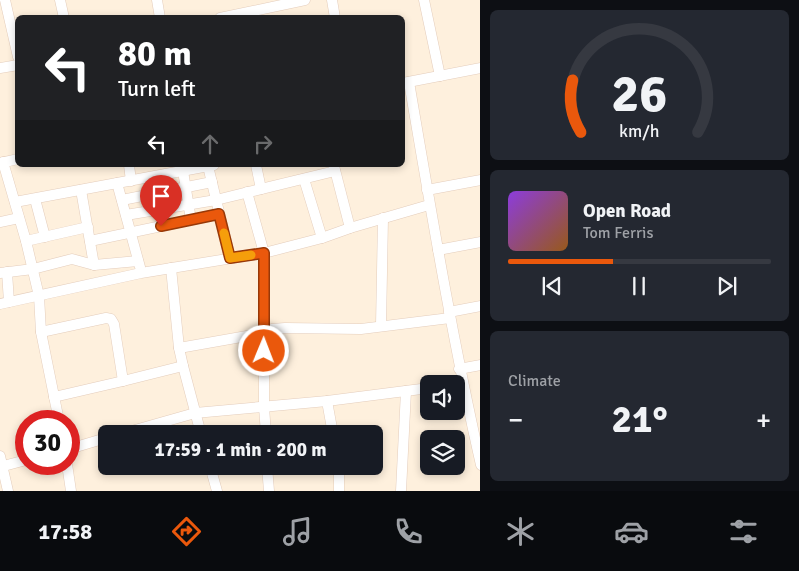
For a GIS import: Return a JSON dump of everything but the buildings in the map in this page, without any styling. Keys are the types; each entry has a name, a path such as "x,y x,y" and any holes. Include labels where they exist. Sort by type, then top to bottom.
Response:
{"street":[{"path":"5,0 15,44"},
{"path":"60,0 63,15"},
{"path":"157,0 160,15"},
{"path":"234,15 305,0"},
{"path":"332,0 334,15"},
{"path":"424,0 440,76"},
{"path":"0,68 15,66"},
{"path":"459,375 438,250 406,83 480,68"},
{"path":"15,160 2,162 26,241 39,296 41,332 57,410"},
{"path":"129,167 130,181"},
{"path":"14,202 205,167"},
{"path":"211,167 212,182 230,258"},
{"path":"256,167 261,189"},
{"path":"126,215 216,200 304,179 335,168 350,228"},
{"path":"183,171 191,220"},
{"path":"304,179 322,238"},
{"path":"427,190 480,180"},
{"path":"122,200 212,182"},
{"path":"117,183 142,273"},
{"path":"81,190 94,264"},
{"path":"247,192 264,253 265,425"},
{"path":"35,198 45,237"},
{"path":"138,261 94,264 72,258 33,269 4,273 5,302 142,273 264,253 322,238 429,205"},
{"path":"90,241 219,214"},
{"path":"0,222 19,218"},
{"path":"381,326 384,218"},
{"path":"26,241 88,228"},
{"path":"438,250 480,242"},
{"path":"171,268 179,348 198,425"},
{"path":"179,348 264,333 272,329 361,329 449,315 480,306"},
{"path":"41,332 106,318 111,319 114,324 123,382"},
{"path":"459,369 480,365"},
{"path":"54,397 123,382 183,366"},
{"path":"153,425 195,413 327,401 420,389"},
{"path":"401,491 406,391"},
{"path":"465,399 476,427 480,465"},
{"path":"327,401 331,425"},
{"path":"80,446 98,440"},
{"path":"0,456 8,491"},
{"path":"1,467 15,463"},
{"path":"69,475 71,491"},
{"path":"213,475 217,491"},
{"path":"267,475 268,491"},
{"path":"339,491 340,475"}],"slow traffic":[{"path":"224,233 230,258 251,255"}],"route":[{"path":"161,226 219,214 230,258 264,253 264,351"}]}
